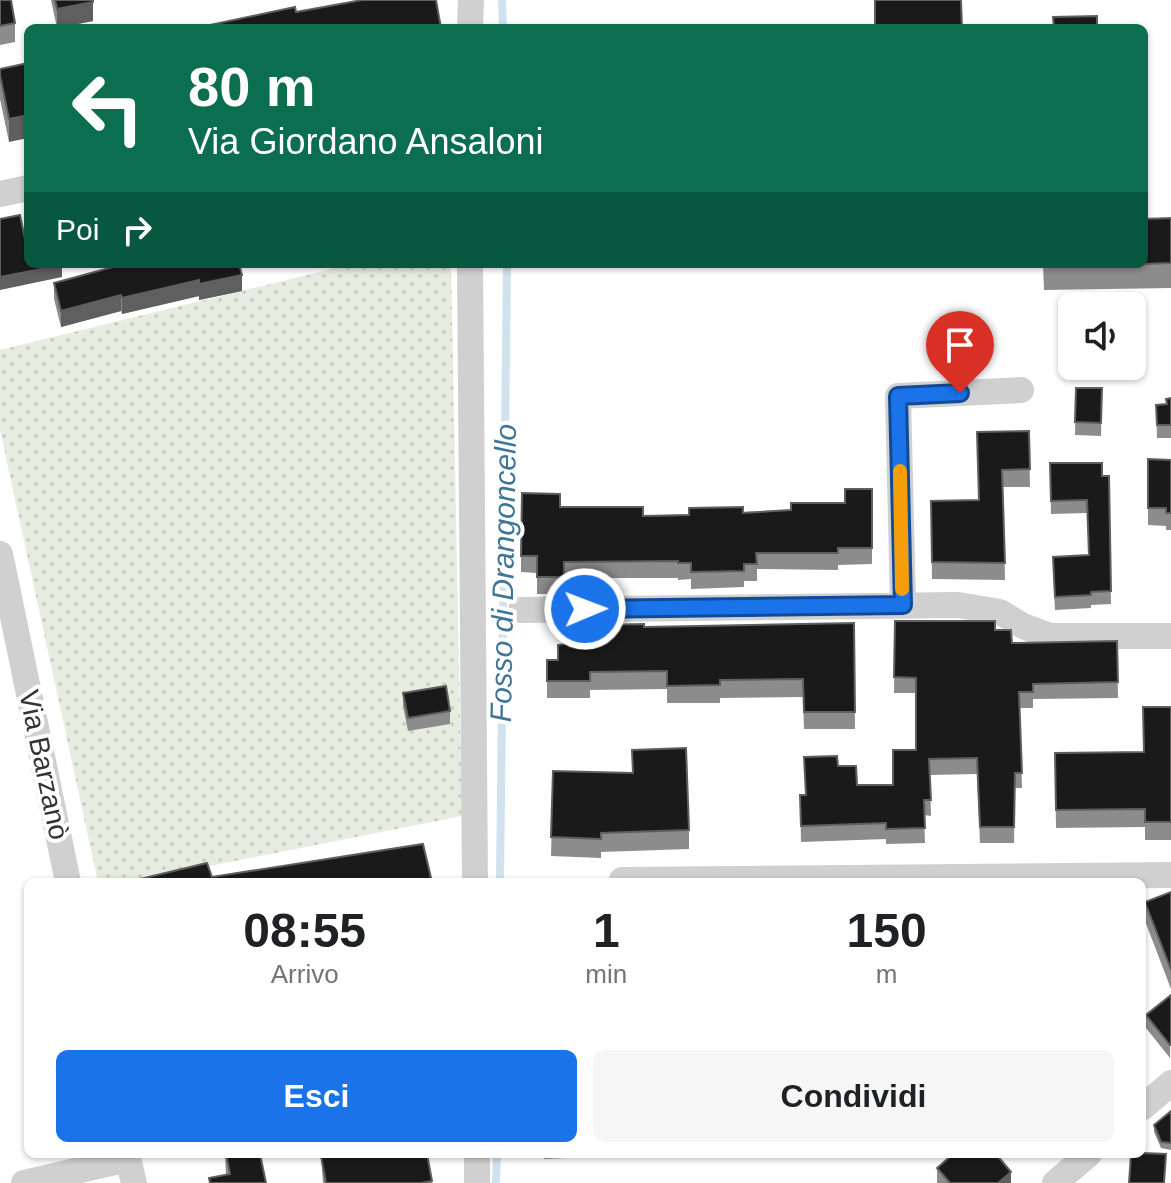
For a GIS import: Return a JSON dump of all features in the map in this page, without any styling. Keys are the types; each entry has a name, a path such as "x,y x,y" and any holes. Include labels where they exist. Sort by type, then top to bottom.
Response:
{"street":[{"path":"470,24 471,0"},
{"path":"0,194 24,189"},
{"path":"470,268 475,878"},
{"path":"903,605 898,396 1021,390"},
{"name":"Via Barzanò","path":"0,554 67,878"},
{"path":"521,610 903,605 978,607 1000,612 1023,626 1050,636 1171,636"},
{"path":"896,878 1171,875"},
{"path":"1146,1105 1171,1083"},
{"path":"477,1158 477,1183"},
{"path":"1055,1183 1084,1158"},
{"path":"24,1183 130,1165"}],"shaded area":[{"path":"336,268 451,268 462,816 149,878 97,878 0,430 0,350"}],"building":[{"path":"0,0 11,0 15,23 0,26"},
{"path":"55,0 93,0 93,2 57,9"},
{"path":"362,0 436,0 440,24 215,24 295,7 296,12"},
{"path":"875,0 961,0 962,24 875,24"},
{"path":"1097,16 1097,24 1054,24 1053,17"},
{"path":"24,64 24,116 9,119 0,69"},
{"path":"20,215 24,234 24,268 46,268 0,277 0,219"},
{"path":"1171,218 1171,263 1148,264 1148,219"},
{"path":"109,268 240,268 242,275 199,284 199,280 122,298 121,295 61,311 54,283"},
{"path":"1076,388 1102,388 1101,423 1075,422"},
{"path":"1171,398 1171,425 1157,425 1156,405 1167,404 1166,399"},
{"path":"1029,431 1030,469 1002,470 1005,563 932,562 931,501 979,500 977,432"},
{"path":"1148,459 1171,460 1171,513 1166,513 1166,508 1148,508"},
{"path":"1050,463 1102,463 1102,476 1109,476 1111,591 1055,597 1053,557 1089,555 1087,500 1051,501"},
{"path":"845,489 872,489 872,548 838,548 838,553 756,553 757,564 744,564 744,571 691,572 691,563 678,561 564,562 564,577 537,577 537,556 521,556 522,493 560,494 560,507 643,507 643,516 689,515 689,508 743,507 743,513 791,510 791,503 845,503"},
{"path":"895,621 995,621 995,630 1011,630 1012,643 1117,641 1118,682 1033,684 1033,692 1019,692 1022,773 1015,773 1014,827 980,827 977,758 929,759 931,800 924,800 925,828 886,829 886,823 801,826 800,795 806,795 804,757 837,756 838,766 856,766 857,785 893,785 893,750 916,750 916,678 894,677"},
{"path":"854,623 855,712 804,712 803,679 720,680 720,685 667,686 667,671 590,672 590,681 547,681 547,660 558,660 558,645 565,644 565,632 598,632 598,625"},
{"path":"446,686 450,711 408,718 403,693"},
{"path":"1143,707 1171,707 1171,822 1145,822 1145,809 1056,810 1055,753 1144,752"},
{"path":"686,748 689,830 601,833 601,839 551,837 553,771 633,773 632,750"},
{"path":"423,844 431,878 144,878 207,863 212,877"},
{"path":"1171,892 1171,970 1146,905 1146,902"},
{"path":"1171,995 1171,1044 1170,1045 1146,1015"},
{"path":"1171,1111 1171,1143 1161,1142 1154,1125"},
{"path":"1146,1153 1166,1154 1164,1183 1129,1183 1131,1158 1146,1158"},
{"path":"227,1158 261,1158 266,1183 210,1183 209,1178 230,1174"},
{"path":"321,1158 428,1158 432,1181 421,1183 326,1183"},
{"path":"948,1158 999,1158 1011,1172 998,1183 950,1183 937,1168"}],"waterway":[{"name":"Fosso di Drangoncello","path":"502,0 503,24"},
{"name":"Fosso di Drangoncello","path":"500,878 507,268"},
{"name":"Fosso di Drangoncello","path":"496,1183 497,1158"}],"slow traffic":[{"path":"900,471 902,589"}],"route":[{"path":"585,609 903,605 898,396 960,393"}]}
